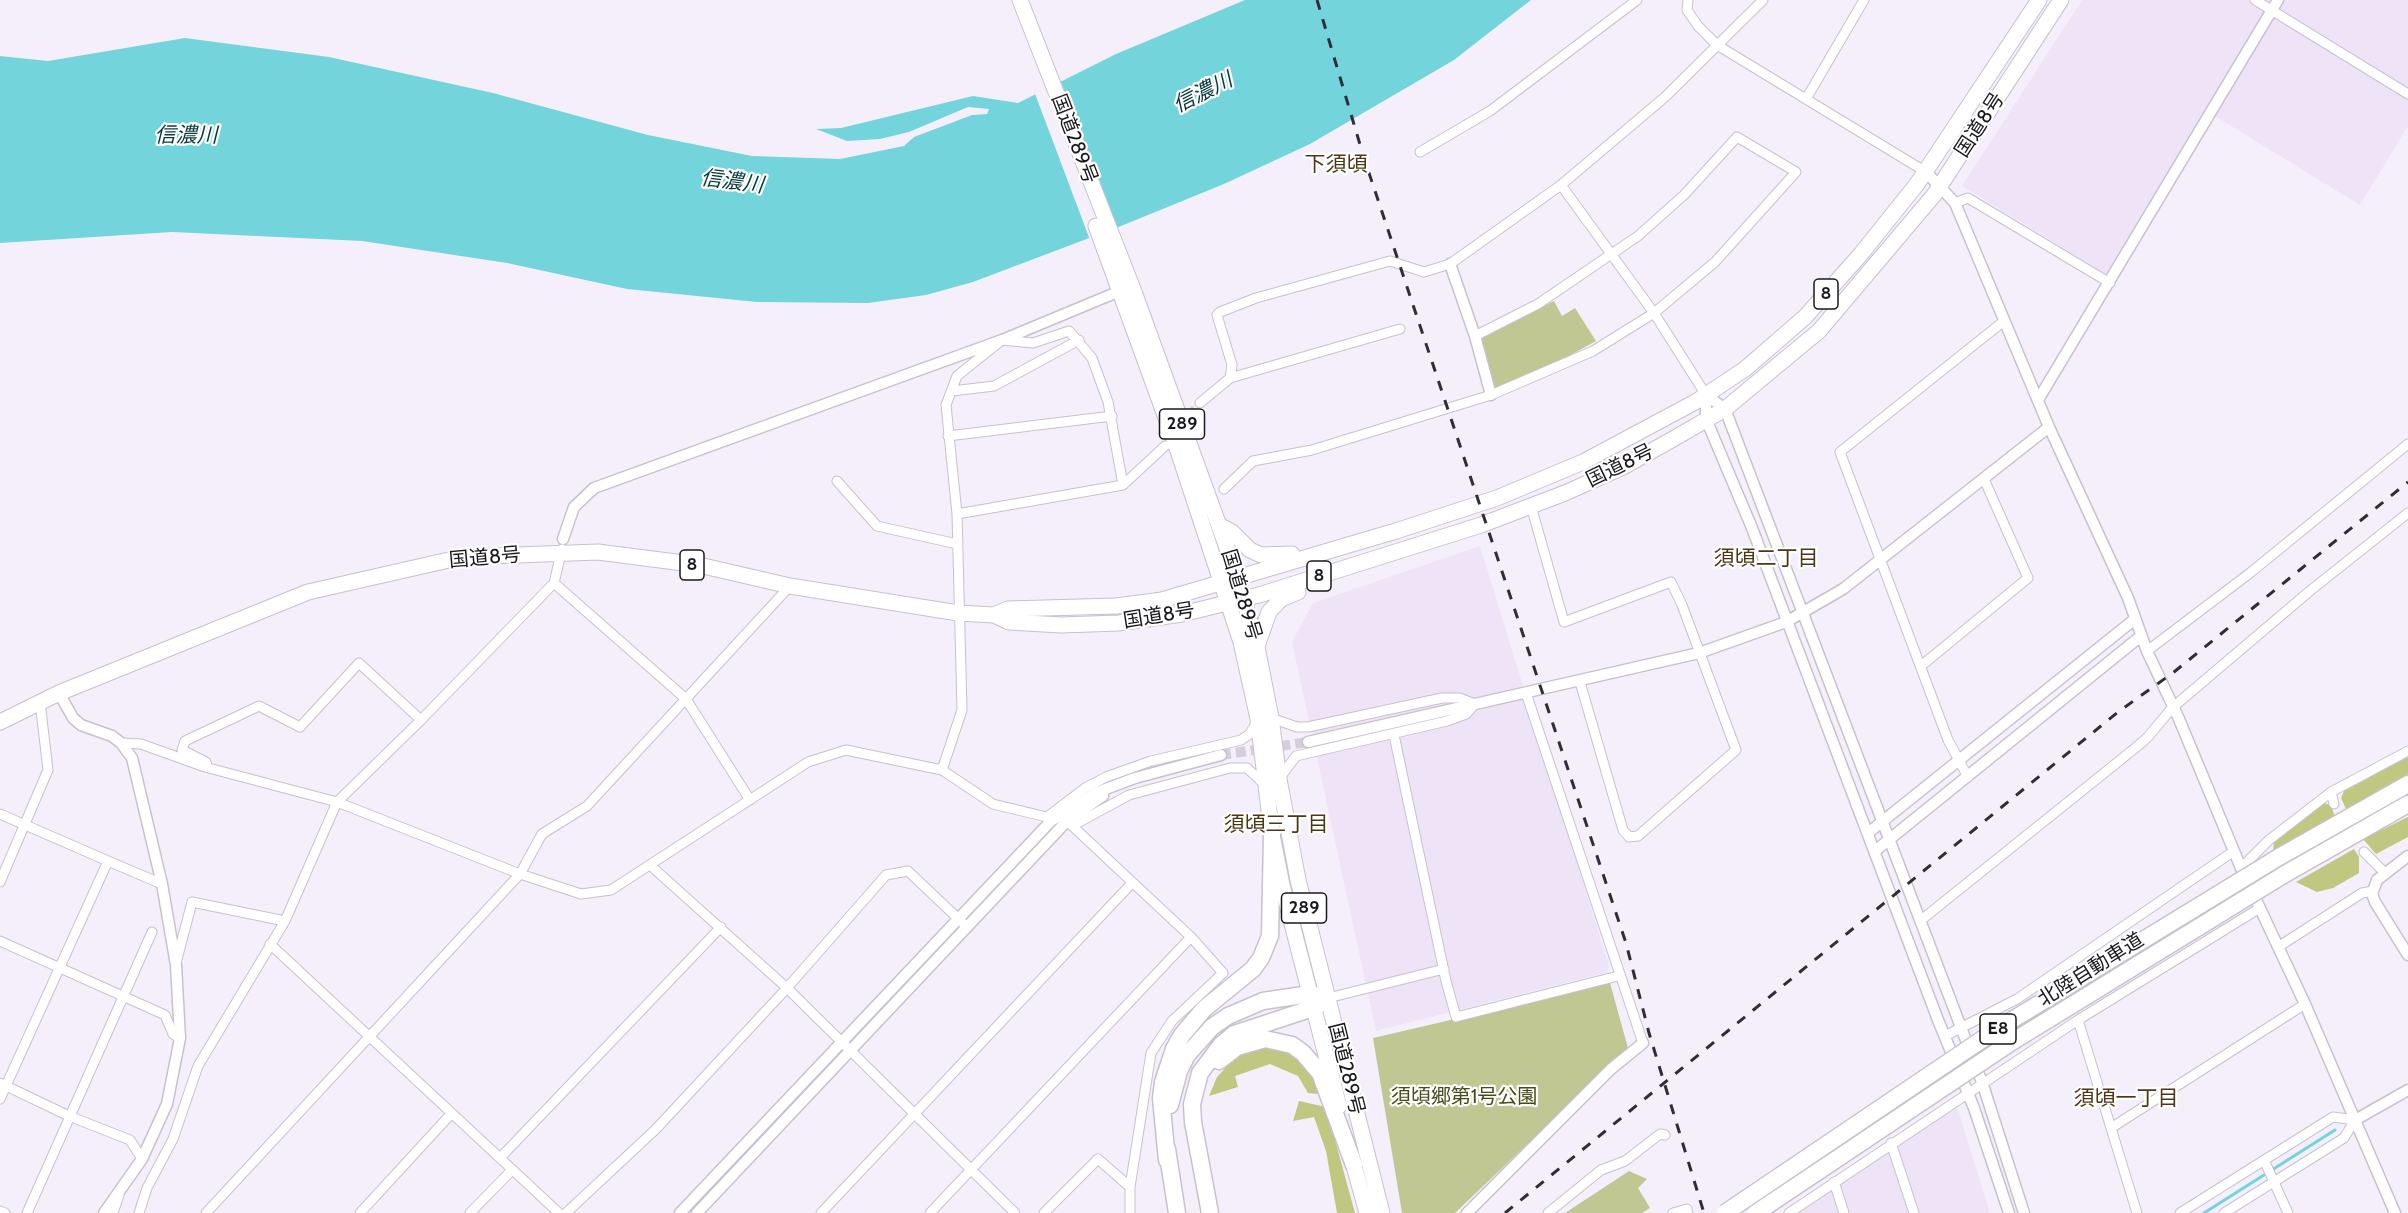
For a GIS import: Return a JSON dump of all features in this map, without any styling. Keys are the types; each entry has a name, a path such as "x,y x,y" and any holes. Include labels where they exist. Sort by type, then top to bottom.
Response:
{"highway":[{"name":"国道289号","path":"1009,0 1120,272 1219,525 1245,599 1257,647 1272,782 1272,835 1294,934 1367,1213"},
{"name":"国道289号","path":"1020,0 1120,272 1120,291 1222,582 1264,718"},
{"name":"国道8号","path":"994,615 1008,609 1080,608 1146,603 1238,578 1460,511 1523,488 1623,443 1706,395 1745,369 1805,317 1861,254 1926,172 2040,0"},
{"name":"国道8号","path":"0,722 59,693 308,592 462,557 563,545 598,552 699,565 790,586 957,614 994,615 1009,622 1060,625 1119,623 1173,616 1245,599 1531,506 1623,467 1725,409 1819,331 1880,262 1940,185 2061,0"},
{"path":"1219,525 1232,532 1250,550 1261,555 1291,554 1301,559"},
{"path":"1257,647 1266,619 1275,604 1286,596 1328,583 1348,567"},
{"name":"国道289号","path":"1272,782 1382,1213"},
{"name":"北陸自動車道","path":"1725,1213 1999,1028 2279,857 2408,784"},
{"name":"北陸自動車道","path":"1756,1213 2007,1044 2285,873 2408,804"},
{"path":"1177,1213 1167,1160 1161,1098 1163,1082 1174,1049 1182,1035 1204,1009 1253,969 1270,936 1272,835"},
{"path":"1167,1160 1173,1091 1179,1071 1198,1040 1212,1027 1246,1007 1283,996 1312,1001"},
{"path":"1210,1213 1193,1122 1194,1088 1200,1073 1221,1045 1234,1034 1312,1001 1328,998"},
{"path":"1193,1122 1195,1107 1206,1078 1225,1055 1250,1042 1265,1039 1279,1041 1303,1053 1320,1073 1354,1166"}],"street":[{"path":"1420,152 1490,111 1637,0"},
{"path":"1688,0 1687,10 1698,26 1717,45 1926,172 1955,203 2049,427 2128,598 2147,651 2241,868 2305,1004 2395,1213"},
{"path":"1230,378 1232,365 1217,315 1220,312 1256,298 1390,261 1424,272 1450,264 1561,185 1665,97 1763,0"},
{"path":"1806,99 1864,0"},
{"path":"2254,0 2408,94"},
{"path":"2038,400 2278,0"},
{"path":"1224,489 1253,461 1312,450 1491,395 1593,351 1654,313 1715,262 1796,172 1737,137 1660,219 1613,255 1538,304 1474,336"},
{"path":"1561,185 1654,313 1706,395 1725,409 1983,1085 2024,1213"},
{"path":"1955,203 1968,198 2110,283"},
{"path":"1450,264 1491,395"},
{"path":"139,1213 147,1188 173,1138 198,1066 285,921 338,802 555,583 574,507 594,488 1002,340 1120,291"},
{"path":"1968,777 1958,760 1840,452 2004,321"},
{"path":"1200,403 1230,378 1400,329"},
{"path":"942,770 962,710 957,614 957,514 946,405 957,376 1002,340 1033,343 1069,331 1092,358 1112,416 1123,485"},
{"path":"951,391 994,387 1079,340"},
{"path":"1706,395 1706,419 1752,528 1786,622 1968,1092 2009,1213"},
{"path":"948,436 1112,416"},
{"path":"1308,742 1699,653 1786,622 1804,614 1882,559 2049,427"},
{"path":"2147,651 2259,566 2408,444"},
{"path":"957,514 1123,485 1165,446"},
{"path":"1921,666 2028,578 1984,479"},
{"path":"837,481 877,526 957,544"},
{"path":"1531,506 1564,622 1671,582 1736,750 1638,836 1629,837 1623,830 1580,681"},
{"path":"1920,921 2147,738 2172,708 2311,590 2408,513"},
{"path":"555,583 686,699 750,800"},
{"path":"206,1213 520,874 542,834 587,806 790,586"},
{"path":"1868,832 2135,619"},
{"path":"1875,850 2141,636"},
{"path":"208,768 206,762 182,750 185,741 259,706 300,727 359,663 421,720"},
{"path":"59,693 73,718 81,725 112,736 121,743 132,758 162,884 176,965 180,1038 167,1104 142,1159 104,1213"},
{"path":"1467,1213 1611,1069 1642,1043 1526,693"},
{"path":"698,1213 850,1053 963,923 1049,819 1085,788 1128,768 1247,738 1264,718 1297,728 1442,698 1459,698 1475,704"},
{"path":"0,882 48,770 40,702"},
{"path":"1070,824 1129,795 1230,768 1247,768 1272,782 1296,756 1394,735 1466,714 1475,704"},
{"path":"1394,735 1456,1017 1618,976"},
{"path":"121,743 141,744 208,768 338,802 520,874 580,894 612,891 808,762 846,750 942,770 993,804 1049,819 1080,801 1135,778 1221,755"},
{"path":"2241,868 2269,840 2331,792 2408,751"},
{"path":"680,1213 841,1044 963,923 1102,796 1135,778"},
{"path":"2331,792 2334,804"},
{"path":"0,814 162,884"},
{"path":"1070,824 1191,937 1223,973 1172,1021 1151,1053 1130,1187 1130,1213"},
{"path":"1945,1036 2016,999 2234,851"},
{"path":"2364,852 2385,873"},
{"path":"2408,856 2377,880 2373,891 2374,902 2408,955"},
{"path":"0,1099 3,1084 108,861"},
{"path":"651,866 787,988 850,1053 1015,1213"},
{"path":"566,1213 656,1129 787,988 886,875 908,871 963,923"},
{"path":"821,1213 1132,883"},
{"path":"2278,947 2362,893 2373,891"},
{"path":"176,965 192,902 285,921"},
{"path":"1789,1213 2078,1020 2260,908"},
{"path":"500,1158 721,927"},
{"path":"27,1213 122,995 152,932"},
{"path":"930,1213 1191,937"},
{"path":"0,941 165,1015 173,1035 180,1038"},
{"path":"270,944 559,1213"},
{"path":"1328,998 1444,969"},
{"path":"2111,1128 2305,1004"},
{"path":"2078,1020 2137,1213"},
{"path":"3,1084 69,1116 130,1140 142,1159"},
{"path":"2224,1213 2273,1179 2344,1138 2355,1120 2408,1090"},
{"path":"360,1213 451,1114"},
{"path":"2180,1213 2265,1162 2333,1117 2355,1120"},
{"path":"1548,1213 1601,1170 1625,1161 1660,1134 1665,1135"},
{"path":"1891,1143 1914,1213"},
{"path":"1044,1213 1098,1159 1130,1187"},
{"path":"2265,1162 2288,1213"},
{"path":"470,1213 512,1170"},
{"path":"1834,1182 1844,1213"},
{"path":"113,1213 120,1191"},
{"path":"1673,1213 1687,1209 1688,1213"},
{"path":"0,1211 5,1213"}],"shaded area":[{"path":"2082,0 2408,0 2408,126 2360,205 2205,110 2106,274 1962,186"},
{"path":"1480,546 1609,966 1608,972 1376,1031 1292,642 1313,603"},
{"path":"1951,1107 1958,1110 1990,1213 1797,1213"}],"green space":[{"path":"1554,301 1562,316 1575,308 1596,341 1556,363 1495,388 1481,338"},
{"path":"2408,757 2408,774 2346,809 2341,798 2344,791"},
{"path":"2323,802 2331,806 2336,819 2273,852 2274,840"},
{"path":"2408,817 2408,837 2376,854 2363,839"},
{"path":"2354,849 2359,857 2359,873 2333,888 2317,892 2296,882"},
{"name":"須頃郷第1号公園","path":"1610,983 1628,1048 1455,1213 1402,1213 1373,1038"},
{"path":"1261,1046 1283,1049 1304,1064 1316,1084 1318,1094 1308,1093 1298,1076 1270,1064 1235,1076 1238,1087 1209,1096 1217,1077 1229,1064 1244,1052"},
{"path":"1299,1101 1326,1107 1355,1213 1337,1213 1326,1151 1314,1117 1293,1121"},
{"path":"1629,1171 1647,1179 1638,1188 1650,1208 1642,1213 1565,1213"}],"water":[{"name":"信濃川","path":"1245,0 1531,0 1454,60 1310,144 1224,184 1121,226 973,282 926,295 868,303 757,302 627,289 507,263 362,241 172,232 0,243 0,56 48,61 185,38 329,57 493,93 648,135 752,156 840,159 904,146 914,137 972,115 987,114 989,109 968,107 909,132 880,139 847,141 816,129 841,128 973,96 1018,103 1116,54"}],"pier":[{"path":"1059,78 1118,230 1090,240 1034,91"}],"waterway":[{"path":"2204,1213 2335,1130"}],"tunnel":[{"path":"1181,426 1200,403"},
{"path":"1221,755 1308,742"}],"railway":[{"path":"1317,0 1364,158 1626,943 1649,1033 1704,1213"},
{"path":"1505,1213 2118,712 2174,672 2408,482"}],"district":[{"name":"下須頃","path":"1336,165"},
{"name":"須頃二丁目","path":"1766,559"},
{"name":"須頃三丁目","path":"1276,825"},
{"name":"須頃一丁目","path":"2126,1099"}]}
